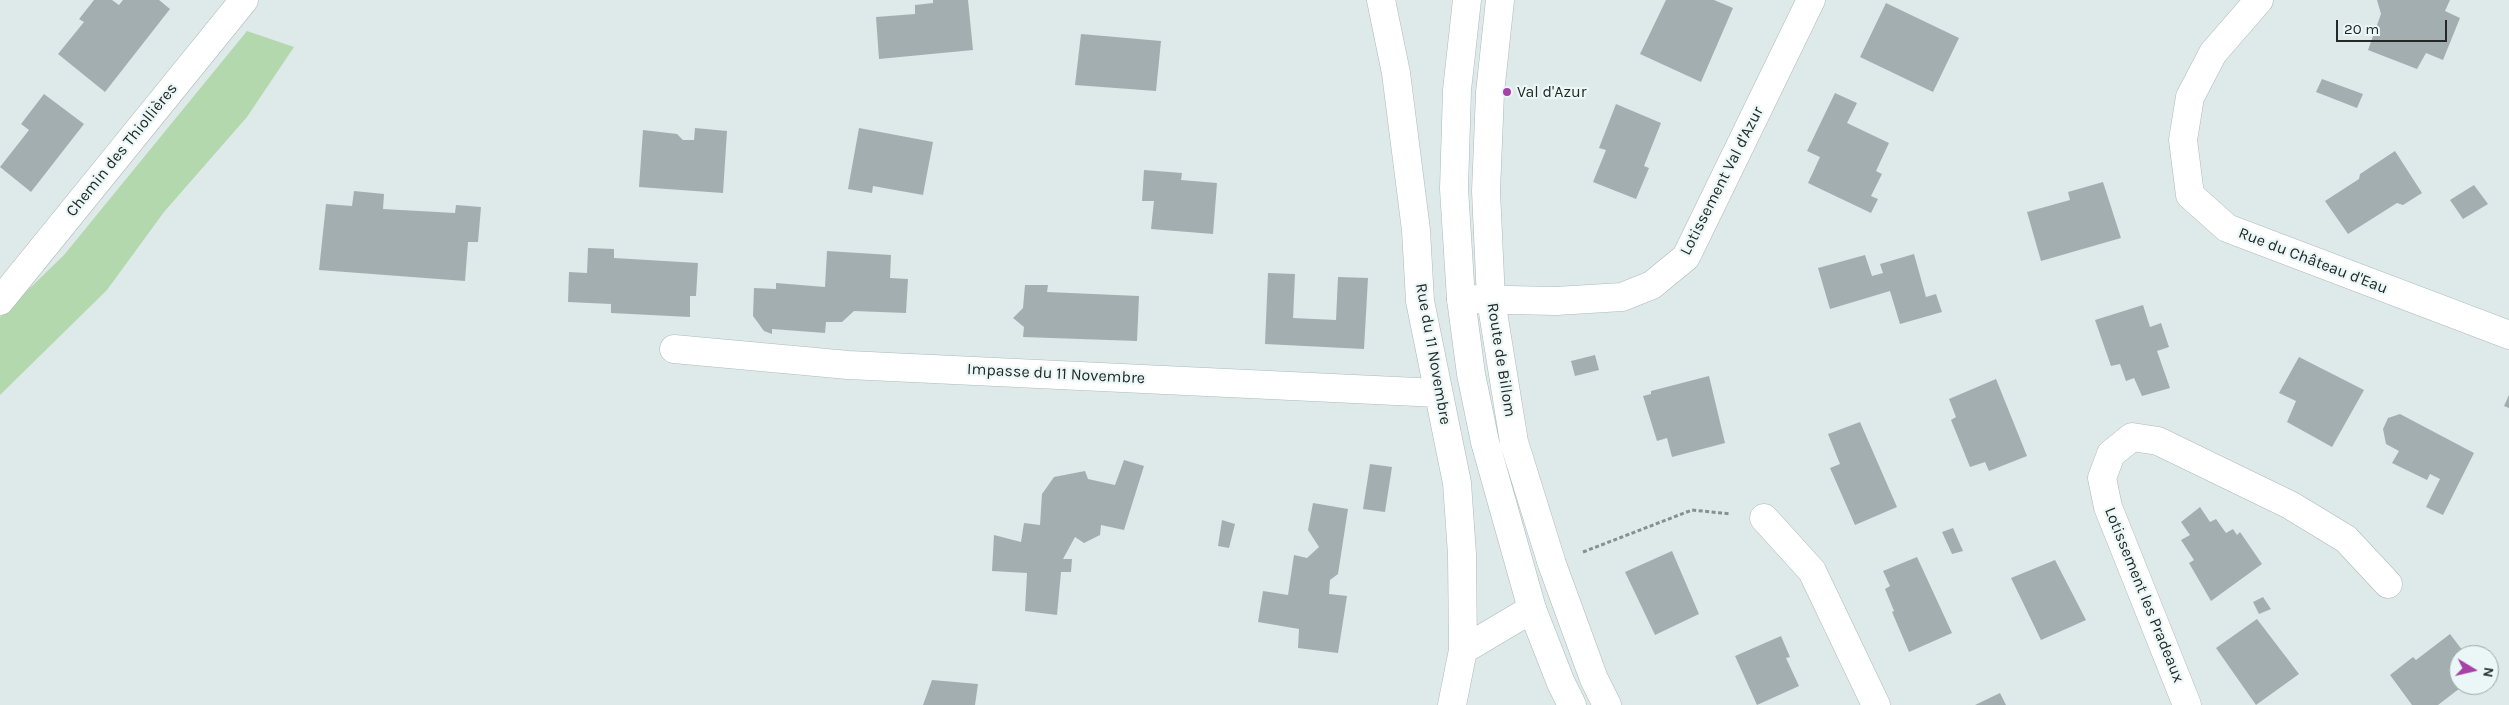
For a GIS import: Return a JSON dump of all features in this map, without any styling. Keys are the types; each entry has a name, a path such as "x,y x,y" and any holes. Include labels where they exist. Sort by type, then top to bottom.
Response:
{"street":[{"name":"Chemin des Thiollières","path":"0,301 244,0"},
{"name":"Rue du 11 Novembre","path":"1381,0 1396,73 1416,230 1420,300 1457,483 1462,554 1463,650 1452,705"},
{"name":"Route de Billom","path":"1467,0 1457,90 1454,188 1461,300 1471,374 1484,442 1532,610 1560,683 1572,705"},
{"name":"Route de Billom","path":"1500,0 1490,93 1486,191 1491,300 1514,442 1552,564 1594,678 1607,705"},
{"name":"Lotissement Val d'Azur","path":"1461,300 1556,301 1622,297 1652,286 1686,257 1811,0"},
{"name":"Rue du Château d'Eau","path":"2259,0 2213,53 2190,97 2183,140 2190,195 2227,228 2509,335"},
{"name":"Impasse du 11 Novembre","path":"674,349 848,364 1438,393"},
{"name":"Lotissement les Pradeaux","path":"2187,705 2108,507 2102,478 2111,454 2132,436 2158,441 2290,505 2346,539 2388,584"},
{"path":"1764,518 1812,571 1876,705"},
{"path":"1463,650 1532,610"}],"path":[{"path":"1552,564 1692,510 1764,518"}],"green space":[{"path":"247,31 294,47 247,117 164,212 107,290 0,395 0,317 64,255"}],"building":[{"path":"94,0 112,0 119,5 123,0 159,0 170,9 105,92 58,54 84,22 79,19"},
{"path":"933,0 968,0 973,50 879,59 876,17 915,14 915,5 933,3"},
{"path":"1666,0 1714,0 1733,8 1701,82 1640,54"},
{"path":"2377,0 2450,0 2445,11 2460,18 2443,60 2426,53 2417,69 2368,50 2381,14"},
{"path":"1886,3 1959,38 1933,92 1860,57"},
{"path":"1081,34 1161,41 1156,91 1075,85"},
{"path":"2322,79 2363,94 2357,108 2316,92"},
{"path":"1835,93 1857,103 1847,123 1889,143 1876,171 1882,174 1871,196 1878,199 1871,213 1808,183 1820,157 1807,151"},
{"path":"44,94 84,124 31,192 0,167 29,130 21,124"},
{"path":"1616,104 1661,123 1644,166 1649,168 1636,199 1593,182 1606,150 1599,148"},
{"path":"695,128 727,131 723,193 639,187 643,130 677,134 683,140 694,140"},
{"path":"859,128 933,142 923,195 873,186 872,193 848,189"},
{"path":"2395,151 2422,193 2403,205 2397,203 2348,234 2325,201 2359,179 2360,174"},
{"path":"1144,170 1182,173 1181,180 1217,183 1213,234 1151,229 1154,201 1142,201"},
{"path":"2103,182 2121,238 2041,261 2027,212 2070,200 2068,192"},
{"path":"2474,185 2488,204 2463,219 2450,200"},
{"path":"354,191 384,194 383,209 455,213 456,205 481,207 478,242 468,242 465,281 319,270 326,204 352,206"},
{"path":"588,248 614,249 614,258 698,263 696,296 690,296 690,317 611,313 611,304 568,302 569,272 587,273"},
{"path":"827,251 891,255 890,278 908,279 906,313 854,311 842,322 826,322 825,333 772,329 772,334 764,331 753,316 754,288 776,289 776,283 825,287"},
{"path":"1914,254 1926,297 1936,294 1942,312 1900,324 1890,291 1830,309 1818,268 1865,255 1872,276 1883,273 1880,264"},
{"path":"1268,273 1295,274 1293,318 1336,320 1338,277 1368,278 1364,349 1265,344"},
{"path":"1025,285 1048,285 1047,292 1139,296 1137,341 1023,337 1024,327 1013,318 1023,308"},
{"path":"2143,305 2150,327 2161,323 2169,347 2157,351 2170,388 2142,396 2134,378 2126,381 2120,364 2111,366 2095,320"},
{"path":"1595,355 1599,370 1575,376 1571,361"},
{"path":"2299,357 2364,390 2332,447 2287,422 2296,401 2279,393"},
{"path":"1709,376 1725,443 1672,457 1667,438 1657,441 1643,396 1651,394 1651,391"},
{"path":"1996,379 2027,456 1989,471 1985,462 1970,467 1951,420 1956,417 1949,399"},
{"path":"2509,395 2509,408 2504,406"},
{"path":"2400,414 2474,453 2443,515 2426,507 2440,479 2430,474 2427,480 2392,463 2399,451 2386,444 2383,429 2388,418"},
{"path":"1860,422 1897,507 1855,525 1830,468 1840,464 1828,434"},
{"path":"1124,460 1144,466 1124,530 1101,525 1100,535 1084,543 1075,537 1063,559 1072,559 1071,572 1061,572 1057,615 1025,611 1027,573 992,571 994,535 1021,542 1024,523 1040,525 1042,494 1054,477 1085,471 1088,479 1115,485"},
{"path":"1370,464 1392,467 1385,512 1363,509"},
{"path":"1313,503 1348,509 1338,574 1330,580 1329,594 1347,596 1338,653 1298,648 1299,629 1258,622 1263,591 1288,595 1294,555 1307,558 1319,547 1308,530"},
{"path":"2200,507 2210,522 2216,519 2226,533 2233,529 2237,535 2240,532 2262,564 2211,601 2189,563 2194,560 2181,540 2190,535 2181,522"},
{"path":"1222,520 1235,524 1229,548 1218,546"},
{"path":"1953,528 1963,551 1952,554 1942,532"},
{"path":"1672,551 1699,614 1655,635 1625,572"},
{"path":"1917,557 1952,633 1909,652 1892,612 1894,611 1885,589 1890,586 1883,571"},
{"path":"2055,560 2086,620 2041,640 2011,578"},
{"path":"2263,597 2271,609 2259,614 2253,602"},
{"path":"2257,619 2299,674 2256,705 2216,648"},
{"path":"2450,634 2458,645 2449,645 2449,695 2451,695 2438,705 2412,705 2390,675 2413,657 2416,660"},
{"path":"1781,636 1790,657 1786,658 1799,686 1757,705 1735,656"},
{"path":"932,680 978,684 975,705 923,705"},
{"path":"2000,693 2006,705 1975,705"}],"place":[{"name":"Val d'Azur","path":"1507,92"}]}
